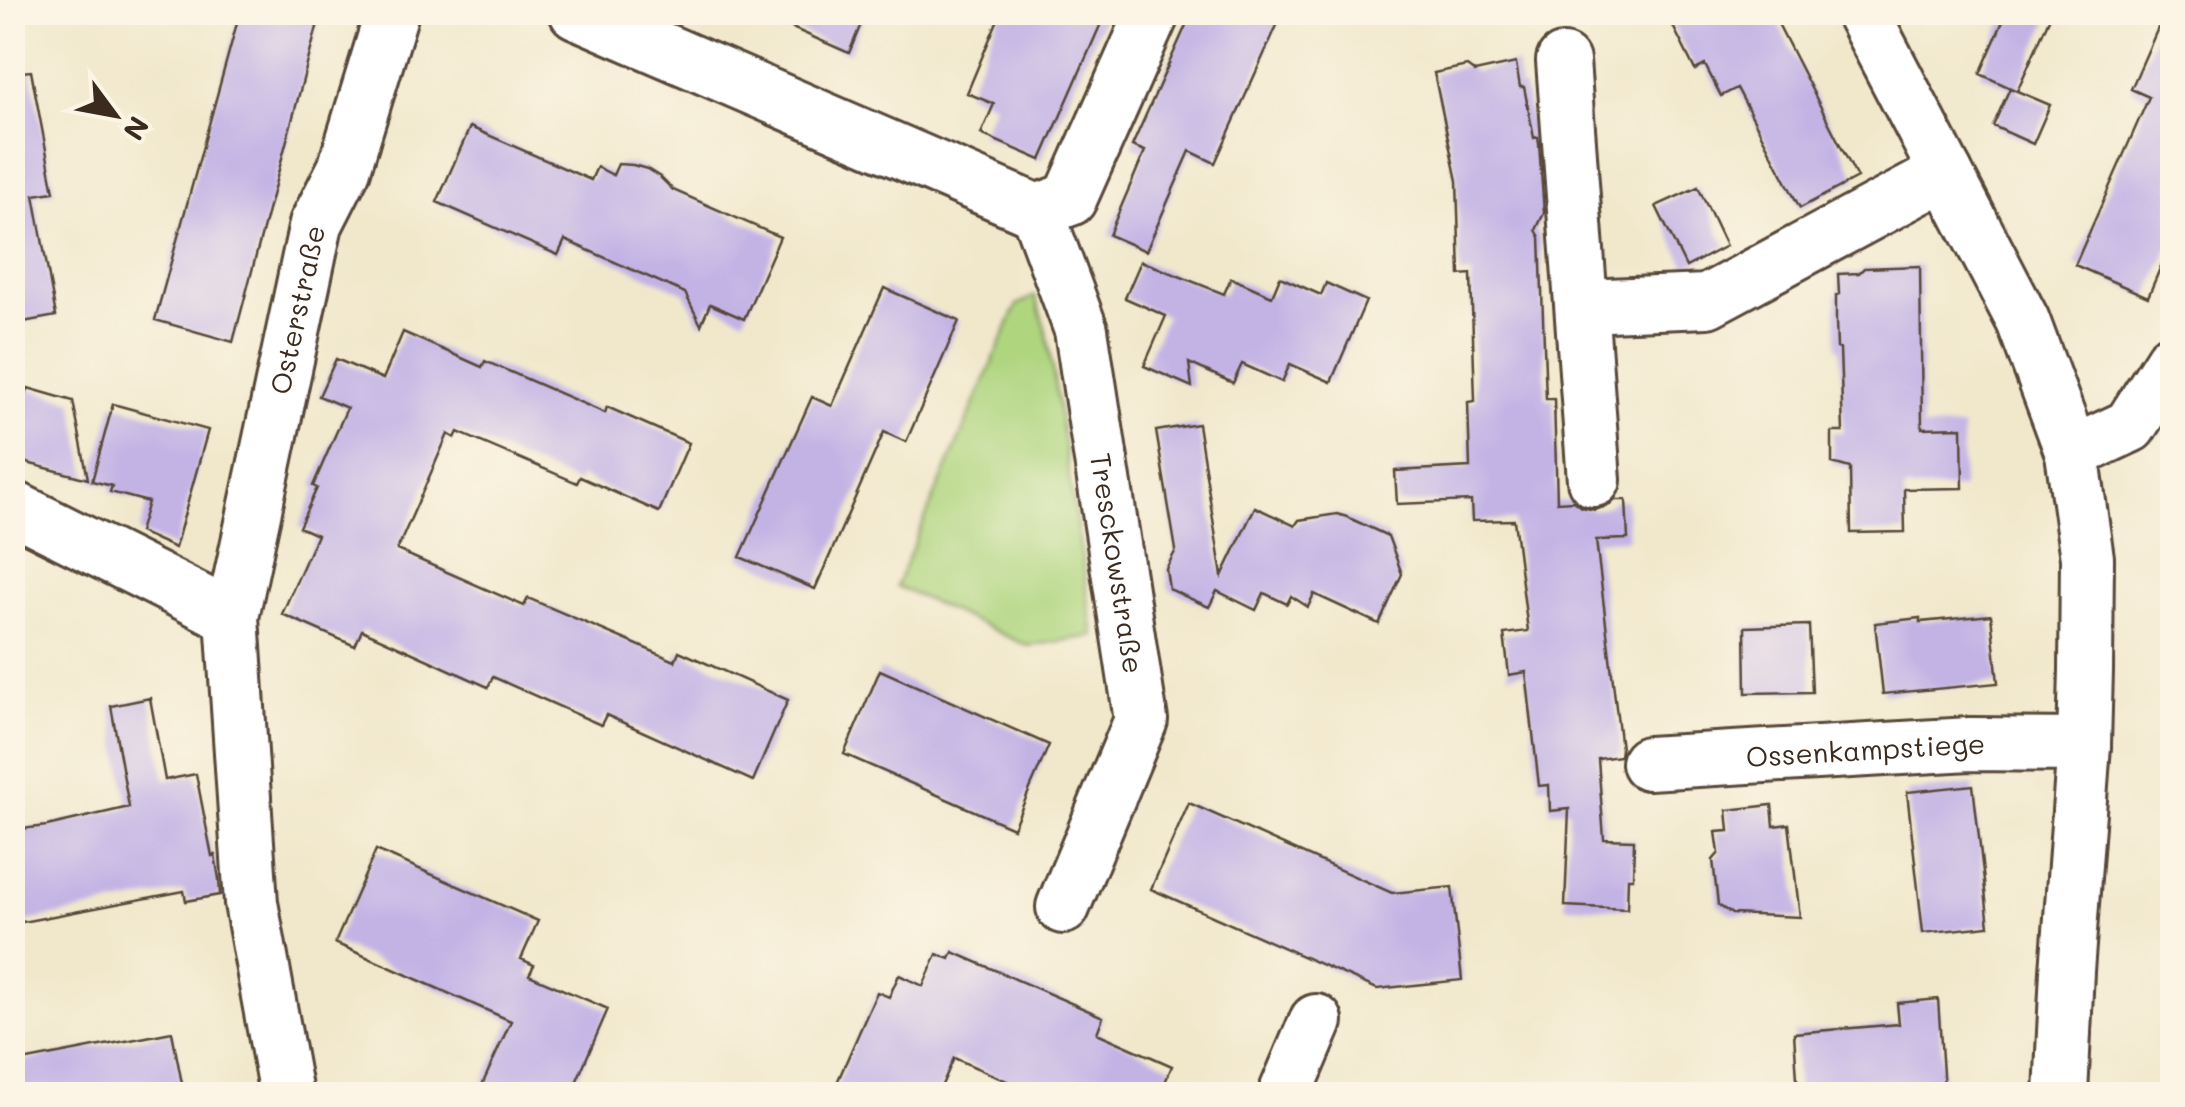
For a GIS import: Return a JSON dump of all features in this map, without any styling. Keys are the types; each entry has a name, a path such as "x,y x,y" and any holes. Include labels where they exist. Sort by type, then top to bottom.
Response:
{"street":[{"name":"Osterstraße","path":"286,1094 252,903 232,618 316,224 344,168 392,12"},
{"path":"576,12 1037,211 1070,199 1153,12"},
{"path":"1862,12 2023,321 2072,453 2087,558 2084,745 2066,970 2061,1094"},
{"path":"1563,61 1594,480"},
{"path":"1582,306 1707,301 1946,173"},
{"name":"Tresckowstraße","path":"1037,211 1081,330 1141,720 1063,907"},
{"path":"2072,453 2130,426 2172,360"},
{"path":"12,508 232,618"},
{"name":"Ossenkampstiege","path":"1648,763 1970,744 2084,745"},
{"path":"1285,1094 1316,1021"}],"green space":[{"path":"1035,296 1047,334 1094,636 1028,646 896,586 1017,305"}],"building":[{"path":"240,12 321,12 233,342 155,320"},
{"path":"756,12 866,12 849,53"},
{"path":"1001,12 1106,12 1041,160 981,134 994,104 967,93"},
{"path":"1192,12 1283,12 1215,163 1190,151 1146,251 1109,235 1145,151 1132,146"},
{"path":"1666,12 1772,12 1857,178 1800,208 1737,88 1721,96 1705,65 1695,70"},
{"path":"2007,12 2052,12 2017,91 1980,74"},
{"path":"2165,12 2172,12 2172,240 2148,297 2075,265 2149,97 2131,89"},
{"path":"1516,63 1534,138 1538,137 1539,144 1544,213 1536,230 1540,237 1546,399 1554,399 1557,502 1574,501 1595,510 1615,500 1626,500 1628,539 1596,540 1621,749 1620,756 1598,759 1604,839 1634,840 1627,909 1565,906 1569,809 1550,811 1549,785 1539,786 1526,672 1509,675 1504,634 1528,631 1514,520 1472,521 1471,501 1397,504 1395,471 1470,467 1468,402 1475,401 1471,274 1460,275 1457,181 1434,73 1467,66 1475,72"},
{"path":"31,71 54,192 34,195 56,316 12,324 12,73"},
{"path":"2010,88 2050,105 2033,144 1993,126"},
{"path":"470,127 591,180 597,167 613,175 618,164 647,169 673,190 780,237 744,319 710,304 701,325 685,293 565,240 558,255 437,202"},
{"path":"1698,187 1726,246 1686,267 1656,206"},
{"path":"1141,261 1224,294 1231,278 1272,296 1280,277 1321,295 1326,283 1366,301 1331,382 1290,364 1282,382 1242,364 1233,383 1189,363 1192,387 1144,366 1166,316 1125,298"},
{"path":"1920,266 1922,428 1962,427 1963,488 1904,489 1905,532 1851,533 1850,468 1832,463 1832,432 1843,432 1836,321 1838,274 1859,273 1864,268"},
{"path":"884,288 959,321 906,442 884,432 815,589 740,557 812,397 832,406"},
{"path":"403,332 482,367 485,361 605,413 607,407 689,443 659,512 580,477 577,483 458,432 455,438 448,434 397,550 524,606 528,598 675,661 679,651 788,700 753,781 606,715 601,725 493,677 488,687 362,630 355,646 282,614 317,535 299,527 347,408 319,396 336,359 383,379"},
{"path":"28,388 73,401 88,479 12,459"},
{"path":"113,404 208,430 175,548 139,532 148,502 110,492 112,486 92,481"},
{"path":"1198,424 1222,576 1255,507 1295,526 1299,520 1337,514 1347,517 1388,536 1402,574 1379,624 1314,594 1308,607 1291,596 1287,604 1264,593 1256,610 1217,591 1209,607 1169,589 1166,569 1176,550 1156,431"},
{"path":"1991,615 1998,683 1883,694 1875,623"},
{"path":"1809,625 1812,692 1746,693 1745,627"},
{"path":"880,670 1049,745 1013,828 844,754"},
{"path":"150,698 165,780 196,774 220,895 186,901 184,891 12,924 12,830 129,807 111,706"},
{"path":"1973,785 1989,926 1923,933 1907,792"},
{"path":"1189,803 1392,893 1452,887 1462,980 1377,989 1151,889"},
{"path":"1772,805 1774,826 1789,824 1800,917 1732,914 1718,905 1713,860 1719,853 1716,832 1729,831 1727,810"},
{"path":"376,850 538,921 521,959 534,965 529,975 608,1009 571,1094 478,1094 511,1021 335,943"},
{"path":"953,952 1103,1017 1097,1033 1172,1066 1160,1094 1037,1094 954,1058 938,1094 832,1094 877,992 889,997 899,975 923,986 937,954 950,959"},
{"path":"1938,999 1944,1089 1798,1094 1794,1033 1899,1024 1897,1003"},
{"path":"172,1032 184,1094 12,1094 12,1063"}]}
